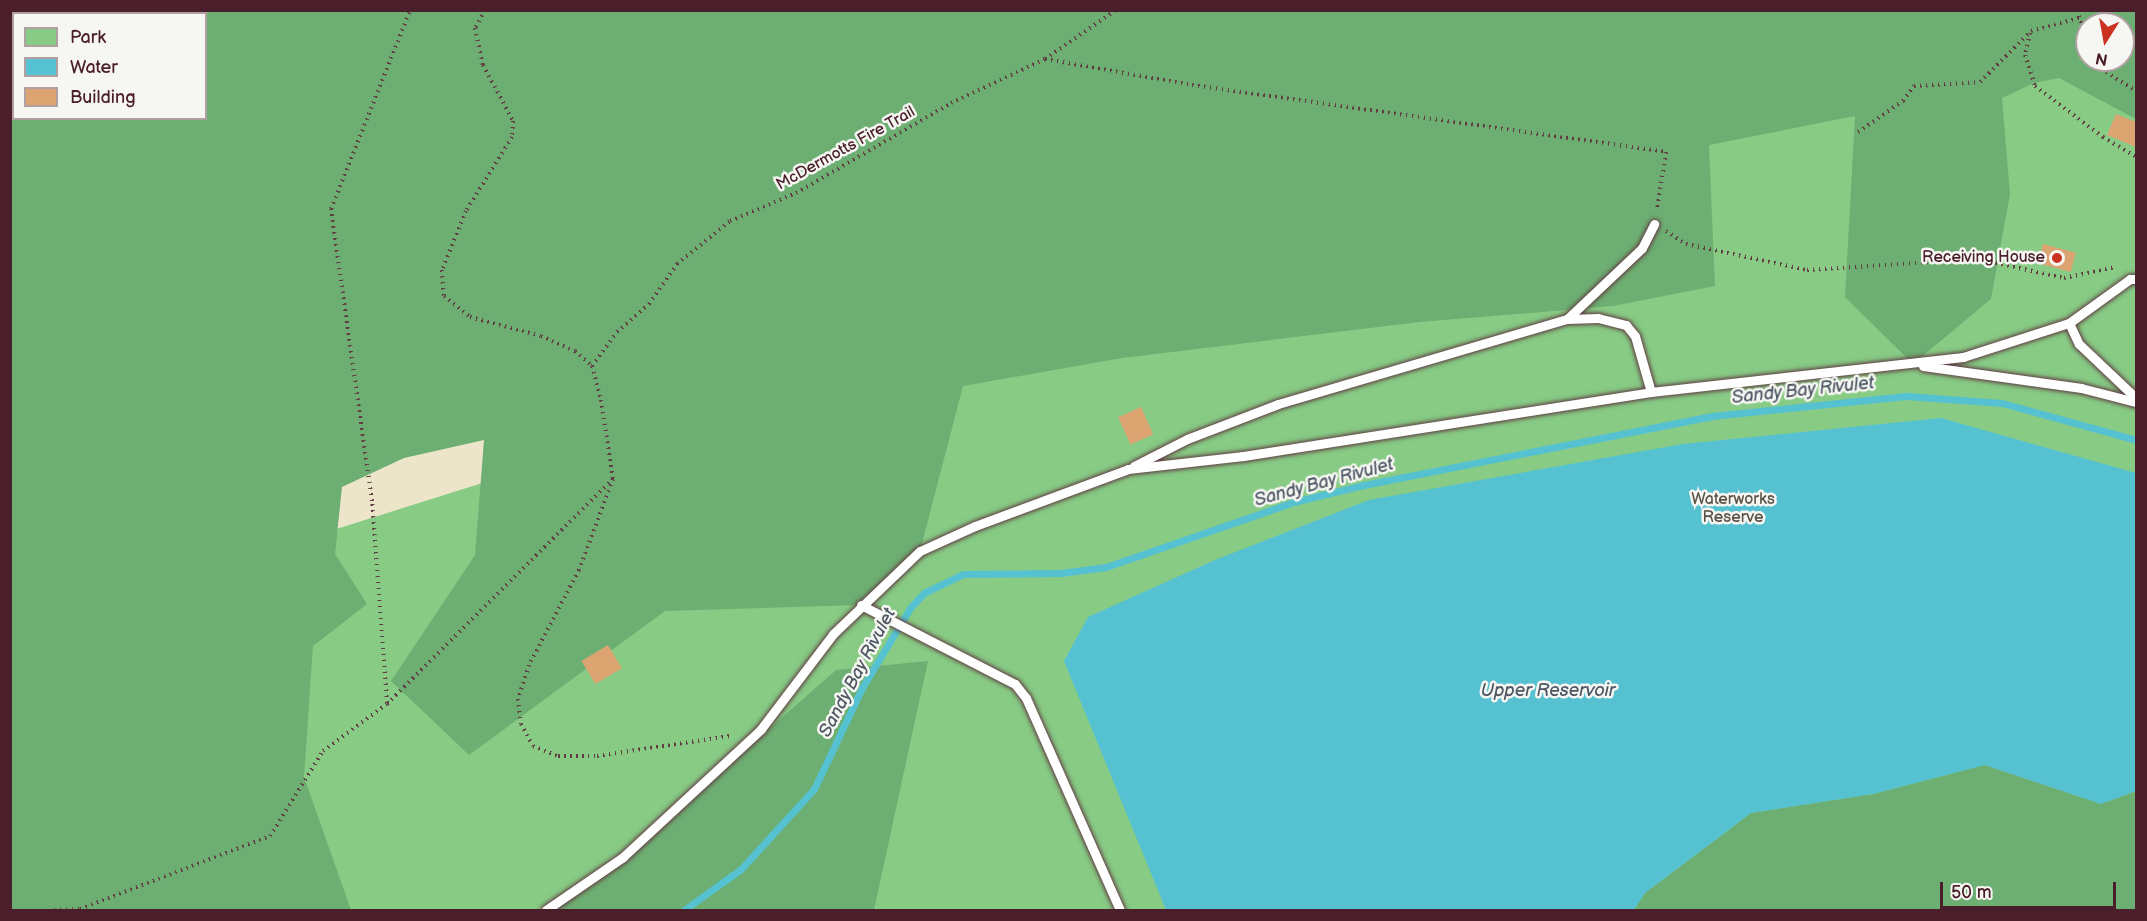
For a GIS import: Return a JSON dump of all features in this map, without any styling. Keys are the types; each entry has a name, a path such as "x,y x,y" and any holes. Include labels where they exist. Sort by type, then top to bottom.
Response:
{"lane":[{"path":"1567,319 1642,248 1654,224"},
{"path":"1128,469 1243,456 1651,392 1963,357 2069,323 2130,279 2136,279"},
{"path":"546,910 623,857 761,729 833,634 861,604 920,551 975,526 1128,469 1187,439 1278,404 1567,319 1598,318 1626,325 1635,336 1651,392"},
{"path":"2069,323 2079,345 2136,400"},
{"path":"1913,364 2081,388 2136,400"},
{"path":"861,604 1015,684 1026,698 1120,910"}],"path":[{"path":"387,704 372,501 331,209 410,10"},
{"path":"485,10 476,28 483,65 513,121 512,137 466,211 442,270 444,296 470,317 541,336 575,351 592,366 602,400 613,479 579,570 529,665 518,699 521,724 533,746 558,756 597,756 732,735"},
{"name":"McDermotts Fire Trail","path":"592,366 617,332 649,304 677,264 730,221 796,193 951,103 1045,59 1116,10"},
{"path":"1858,132 1903,101 1914,86 1980,82 2031,31 2075,19"},
{"path":"2031,31 2025,55 2035,86 2103,137 2136,157"},
{"path":"1045,59 1192,85 1666,152 1654,224 1686,244 1807,270 1903,262 1940,264 1977,259 2064,278 2127,265"},
{"path":"2106,72 2136,91"},
{"path":"54,910 80,909 270,836 323,751 387,704 419,668 613,479"}],"green space":[{"path":"10,11 2136,11 2136,119 2059,78 2034,83 2002,98 2010,194 1991,299 1913,364 1845,297 1855,116 1709,145 1715,286 1613,306 1420,322 1122,358 963,386 920,551 861,605 665,611 469,755 391,681 475,555 484,440 404,458 342,487 335,554 367,604 313,646 304,777 351,910 11,910"},
{"name":"Waterworks Reserve","path":"1978,11 2136,11 2136,910 11,910 10,632"},
{"path":"928,661 874,910 546,910 623,857 836,670"},
{"path":"1985,765 2101,804 2136,791 2136,910 1634,910 1645,893 1751,813 1873,794"}],"water":[{"name":"Upper Reservoir","path":"1941,418 2136,473 2136,791 2101,804 1985,765 1873,794 1751,813 1645,893 1634,910 1166,910 1064,661 1088,617 1215,560 1369,500 1683,444"}],"building":[{"path":"2116,114 2136,122 2136,147 2107,135"},
{"name":"Receiving House","path":"2043,244 2076,253 2071,272 2038,263"},
{"path":"1141,407 1153,434 1130,445 1118,417"},
{"path":"608,645 622,668 595,684 581,661"}],"waterway":[{"name":"Sandy Bay Rivulet","path":"684,910 741,869 814,789 862,688 910,608 924,593 963,574 1061,573 1106,567 1294,502 1364,485 1712,416 1906,396 2002,403 2136,440"}],"place":[{"name":"Receiving House","path":"2057,258"}]}
